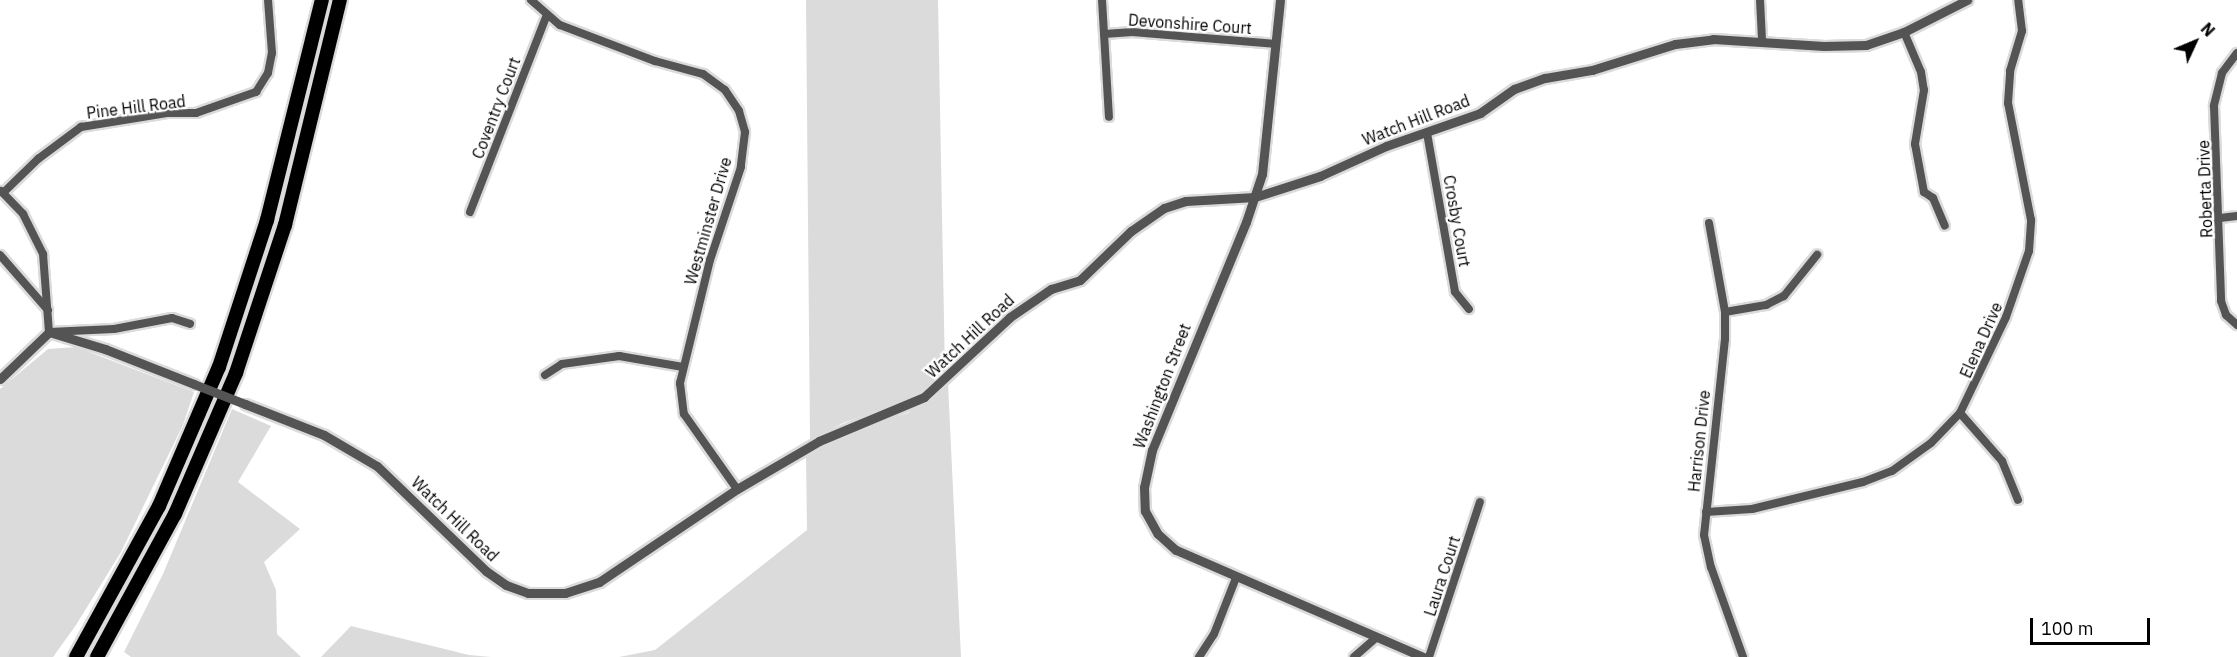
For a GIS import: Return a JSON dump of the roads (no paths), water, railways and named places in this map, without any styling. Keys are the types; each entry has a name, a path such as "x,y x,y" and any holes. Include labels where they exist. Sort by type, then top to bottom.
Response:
{"highway":[{"path":"76,657 127,568 185,448 240,310 276,187 322,0"},
{"path":"97,657 175,514 243,355 285,225 340,0"},
{"path":"67,657 127,568"}],"street":[{"name":"Pine Hill Road","path":"2,192 38,159 81,127 156,115 196,113 256,92 268,72 272,53 268,0"},
{"name":"Westminster Drive","path":"531,0 547,14 592,38 703,74 725,90 739,111 745,132 741,167 727,200 680,383 684,414 737,489"},
{"name":"Devonshire Court","path":"1102,0 1109,117"},
{"name":"Washington Street","path":"1280,0 1272,107 1255,197 1152,450 1144,487 1145,511 1158,534 1176,550 1236,578 1423,657"},
{"path":"1760,0 1762,39"},
{"name":"Watch Hill Road","path":"49,333 84,341 245,404 360,454 398,483 486,571 506,585 528,593 565,593 599,582 737,489 830,435 924,396 1016,312 1051,289 1080,280 1131,231 1164,208 1186,201 1255,197 1480,113 1514,89 1545,78 1592,70 1675,44 1713,39 1762,39 1848,47 1904,32 1967,0"},
{"name":"Elena Drive","path":"1706,512 1752,509 1892,471 1931,443 1960,413 2006,317 2029,251 2031,220 2008,103 2010,71 2022,31 2018,0"},
{"name":"Coventry Court","path":"470,212 547,14"},
{"name":"Devonshire Court","path":"1104,33 1133,32 1275,44"},
{"path":"1904,32 1921,72 1924,90 1915,144 1924,192 1934,198 1945,226"},
{"name":"Roberta Drive","path":"2237,53 2222,73 2214,106 2220,218 2221,301 2226,315 2237,325"},
{"name":"Crosby Court","path":"1427,133 1455,292 1469,309"},
{"path":"2,192 23,214 43,254 49,333"},
{"path":"2220,218 2237,216"},
{"name":"Harrison Drive","path":"1709,223 1725,312 1704,535 1710,567 1743,657"},
{"path":"0,255 48,310"},
{"path":"1725,312 1766,305 1784,296 1817,255"},
{"path":"0,379 49,333 114,329 172,318 190,324"},
{"path":"545,375 562,364 619,356 683,367"},
{"path":"1960,413 2002,461 2018,500"},
{"name":"Laura Court","path":"1429,657 1480,502"},
{"path":"1199,657 1214,634 1236,578"},
{"path":"1354,657 1376,638"}]}
